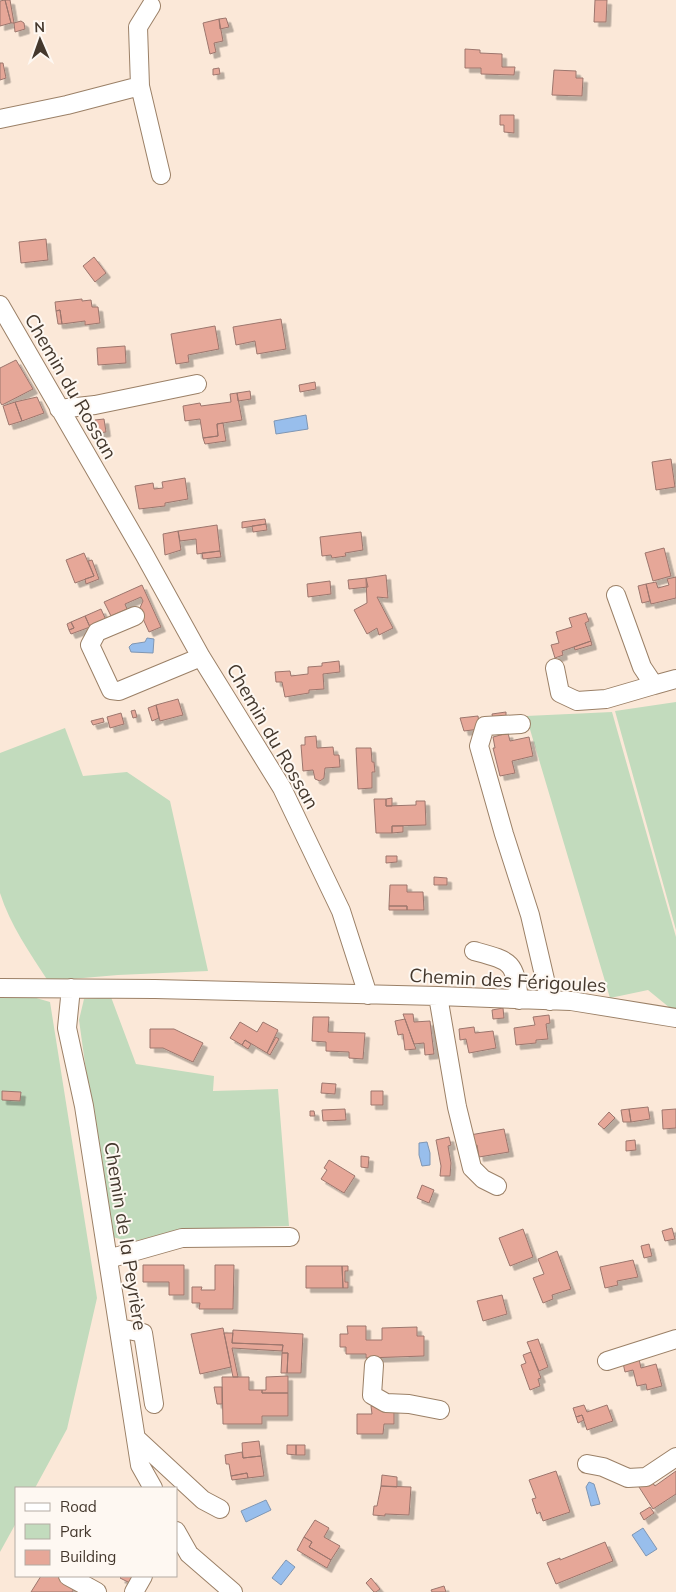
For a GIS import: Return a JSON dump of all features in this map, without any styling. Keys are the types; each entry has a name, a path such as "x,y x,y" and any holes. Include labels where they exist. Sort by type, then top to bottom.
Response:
{"street":[{"path":"151,6 138,28 140,86 161,175"},
{"path":"0,119 67,105 140,86"},
{"name":"Chemin du Rossan","path":"0,305 144,554 201,657 282,788 341,911 368,994"},
{"path":"59,409 197,384"},
{"path":"616,596 642,667 654,685"},
{"path":"135,616 97,632 90,645 111,690 119,691 201,657"},
{"path":"555,668 560,693 577,701 606,699 676,680"},
{"path":"521,724 485,726 479,746 530,916 550,1001"},
{"path":"474,951 503,959 515,971 519,1000"},
{"path":"0,988 155,989 368,994"},
{"name":"Chemin de la Peyrière","path":"71,988 67,1028 84,1106 140,1465 152,1487"},
{"name":"Chemin des Férigoules","path":"368,994 571,1002 676,1018"},
{"path":"438,996 457,1107 472,1168 483,1179 497,1186"},
{"path":"108,1259 182,1238 290,1237"},
{"path":"119,1328 143,1334 154,1404"},
{"path":"607,1362 676,1339"},
{"path":"374,1365 372,1395 386,1403 409,1404 440,1410"},
{"path":"136,1438 203,1500 220,1510"},
{"path":"587,1464 603,1467 628,1478 646,1477 676,1457"},
{"path":"178,1535 189,1554 233,1592"},
{"path":"70,1577 97,1592"},
{"path":"134,1592 142,1577"}],"green space":[{"path":"676,702 676,930 615,711"},
{"path":"612,712 676,937 676,1009 670,1008 648,990 610,998 526,716"},
{"path":"65,728 83,776 127,772 170,801 208,971 118,975 48,981 21,938 9,916 0,893 0,753"},
{"path":"26,995 50,1002 97,1298 67,1429 36,1487 15,1487 15,1525 0,1552 0,997"},
{"path":"111,997 136,1064 214,1076 213,1091 278,1089 289,1226 184,1229 131,1242 109,1236 79,1020 84,999"}],"water":[{"path":"306,415 308,429 276,434 274,421"},
{"path":"147,638 154,639 153,653 131,652 129,647 132,644 145,642"},
{"path":"427,1142 430,1153 430,1165 422,1166 419,1155 419,1143"},
{"path":"589,1482 594,1484 600,1504 591,1506 586,1487"},
{"path":"266,1500 271,1510 246,1522 241,1511"},
{"path":"643,1528 657,1549 646,1556 632,1535"},
{"path":"286,1560 295,1567 281,1585 272,1578"}],"building":[{"path":"5,0 10,0 14,23 11,23"},
{"path":"5,0 11,23 0,26 0,1"},
{"path":"595,0 607,0 606,22 594,22"},
{"path":"226,18 229,27 220,29 219,19"},
{"path":"219,19 223,41 214,43 216,52 210,54 203,23"},
{"path":"21,21 24,23 25,29 15,32 14,23"},
{"path":"465,49 480,50 480,53 502,54 502,67 515,67 514,75 481,74 481,68 465,68"},
{"path":"0,63 3,63 6,78 0,80"},
{"path":"219,68 220,74 213,75 213,69"},
{"path":"554,70 576,71 576,78 583,78 582,96 552,95"},
{"path":"500,115 514,115 514,133 504,132 504,125 500,125"},
{"path":"46,239 48,260 21,263 19,242"},
{"path":"94,257 106,273 95,282 83,266"},
{"path":"82,299 82,301 91,300 92,307 98,307 100,323 85,325 85,321 62,324 60,310 56,311 55,302"},
{"path":"60,310 62,324 58,324 56,311"},
{"path":"281,319 286,349 257,354 255,341 236,345 233,327"},
{"path":"215,326 219,349 188,355 189,362 176,364 171,334"},
{"path":"125,346 126,363 98,365 97,348"},
{"path":"16,360 33,389 2,405 0,402 0,368"},
{"path":"315,382 316,389 300,392 299,385"},
{"path":"250,391 251,399 238,401 237,393"},
{"path":"237,393 242,420 217,424 218,436 203,438 200,419 185,421 183,406 200,403 201,406 231,402 230,394"},
{"path":"37,397 44,413 22,421 15,402"},
{"path":"15,402 22,421 9,425 3,406"},
{"path":"104,419 106,432 99,433 95,420"},
{"path":"223,423 226,441 205,444 203,438 218,436 217,424"},
{"path":"671,459 675,487 656,490 652,462"},
{"path":"185,478 188,499 165,503 165,506 139,509 135,486 153,483 154,489 163,488 162,482"},
{"path":"265,519 266,524 242,528 242,522"},
{"path":"266,524 267,530 253,532 252,526"},
{"path":"217,525 220,551 197,554 196,539 180,541 178,531"},
{"path":"178,531 181,550 165,555 163,534"},
{"path":"361,532 363,550 345,553 346,556 332,558 331,555 322,556 320,537"},
{"path":"664,548 671,576 653,581 645,553"},
{"path":"220,551 221,557 203,559 202,553"},
{"path":"84,553 94,576 75,583 66,560"},
{"path":"92,560 99,579 86,584 85,579 94,576 88,561"},
{"path":"386,575 388,598 377,597 393,628 379,635 377,628 367,634 354,610 367,603 366,578"},
{"path":"676,577 676,598 651,604 646,584 656,582 658,588 669,585 667,579"},
{"path":"366,578 368,587 349,589 348,580"},
{"path":"330,581 331,594 308,597 307,584"},
{"path":"646,584 650,601 642,603 638,586"},
{"path":"142,585 161,627 149,632 139,610 143,601 141,597 125,604 127,609 111,616 104,602"},
{"path":"101,609 106,620 90,627 85,616"},
{"path":"586,613 589,621 585,623 591,641 562,651 563,655 555,658 551,645 559,643 556,632 572,627 569,618"},
{"path":"85,616 90,627 71,634 69,630 74,628 71,622"},
{"path":"71,622 74,628 69,630 67,624"},
{"path":"591,641 592,645 575,650 574,647"},
{"path":"339,661 340,672 323,674 324,689 309,690 309,693 285,697 282,682 276,682 275,672 290,671 291,676 308,674 308,667 322,666 322,663"},
{"path":"178,699 183,715 160,721 156,705"},
{"path":"156,705 159,718 152,721 148,708"},
{"path":"135,710 137,717 133,718 131,711"},
{"path":"506,712 506,718 493,720 492,714"},
{"path":"121,713 124,724 110,728 107,717"},
{"path":"478,716 480,729 464,731 460,718"},
{"path":"103,718 104,722 93,725 91,721"},
{"path":"508,733 510,741 529,737 533,756 512,761 515,773 500,776 493,748 495,748 493,737"},
{"path":"316,736 317,748 333,747 334,755 339,755 340,767 325,768 324,778 320,781 315,779 313,770 303,771 301,745 305,745 305,737"},
{"path":"356,748 371,748 375,772 372,772 372,788 358,789"},
{"path":"392,798 392,806 386,806 386,799"},
{"path":"374,799 386,799 386,806 416,805 416,801 425,801 426,825 392,826 392,833 376,833"},
{"path":"392,826 403,826 403,832 392,833"},
{"path":"386,856 397,856 397,862 386,863"},
{"path":"434,877 447,878 447,885 434,885"},
{"path":"390,885 407,885 407,892 423,892 424,910 407,910 407,906 389,906"},
{"path":"389,906 407,906 407,910 389,910"},
{"path":"503,1008 504,1018 493,1019 492,1010"},
{"path":"403,1014 413,1014 414,1022 430,1021 434,1054 425,1055 424,1043 414,1044"},
{"path":"549,1015 550,1023 546,1024 548,1039 536,1040 536,1043 516,1045 514,1028 535,1025 533,1017"},
{"path":"313,1017 329,1017 328,1032 365,1033 363,1059 349,1058 349,1052 326,1051 326,1042 312,1041"},
{"path":"405,1019 416,1049 405,1050 403,1034 398,1035 395,1021"},
{"path":"240,1022 257,1032 263,1022 278,1030 267,1053 245,1040 242,1045 230,1038"},
{"path":"474,1027 475,1033 493,1031 496,1048 469,1053 466,1039 460,1040 459,1029"},
{"path":"150,1029 174,1029 203,1043 193,1062 163,1048 150,1048"},
{"path":"276,1037 279,1039 270,1055 267,1053"},
{"path":"245,1040 251,1044 248,1049 242,1045"},
{"path":"322,1083 336,1084 335,1094 321,1093"},
{"path":"2,1091 21,1092 20,1101 2,1100"},
{"path":"371,1091 383,1091 383,1105 371,1105"},
{"path":"648,1107 650,1119 631,1122 629,1109"},
{"path":"345,1109 346,1120 323,1121 322,1110"},
{"path":"629,1109 631,1122 623,1122 621,1110"},
{"path":"676,1109 676,1128 663,1129 662,1110"},
{"path":"310,1111 314,1111 315,1116 310,1116"},
{"path":"609,1112 615,1118 604,1129 598,1124"},
{"path":"504,1129 509,1152 479,1157 477,1145 472,1146 470,1135"},
{"path":"449,1137 451,1145 448,1146 451,1163 450,1176 440,1176 441,1166 436,1140"},
{"path":"635,1140 636,1150 626,1151 626,1141"},
{"path":"361,1156 369,1157 368,1168 361,1167"},
{"path":"329,1160 355,1176 344,1193 321,1179 327,1170 324,1168"},
{"path":"422,1185 434,1190 429,1203 417,1198"},
{"path":"672,1228 675,1239 665,1241 662,1231"},
{"path":"523,1229 533,1257 510,1266 499,1238"},
{"path":"649,1244 652,1256 644,1258 641,1246"},
{"path":"557,1251 571,1289 552,1295 553,1299 543,1303 533,1278 544,1274 538,1259"},
{"path":"633,1260 638,1277 617,1281 618,1285 605,1288 600,1267"},
{"path":"143,1265 184,1265 184,1295 169,1295 169,1282 143,1282"},
{"path":"215,1265 234,1265 233,1309 199,1309 200,1303 192,1303 192,1287 202,1287 201,1290 215,1290"},
{"path":"306,1266 342,1266 343,1288 306,1288"},
{"path":"342,1266 348,1266 348,1271 345,1271 345,1282 348,1282 348,1288 343,1288"},
{"path":"502,1295 507,1314 483,1321 477,1301"},
{"path":"347,1326 366,1326 366,1340 382,1340 382,1328 417,1327 417,1336 424,1336 424,1356 366,1358 366,1354 346,1354 346,1347 340,1347 340,1334 348,1334"},
{"path":"223,1328 231,1367 200,1374 191,1334"},
{"path":"233,1330 303,1334 301,1373 287,1373 288,1353 282,1353 283,1345 232,1343"},
{"path":"224,1333 233,1333 232,1343 283,1345 282,1351 232,1348 238,1377 233,1377"},
{"path":"538,1339 548,1367 539,1371 527,1342"},
{"path":"531,1352 541,1378 538,1379 540,1386 530,1390 521,1365 526,1363 523,1355"},
{"path":"282,1353 288,1353 287,1373 281,1373"},
{"path":"639,1359 641,1368 656,1364 662,1386 647,1390 646,1384 637,1386 633,1370 625,1372 623,1363"},
{"path":"288,1376 288,1393 262,1393 262,1390 266,1390 266,1377"},
{"path":"222,1377 249,1377 249,1390 262,1390 262,1393 288,1393 288,1416 262,1416 262,1424 223,1424"},
{"path":"214,1387 222,1387 222,1404 217,1404"},
{"path":"584,1405 587,1412 607,1405 613,1421 587,1430 582,1415 576,1417 573,1408"},
{"path":"371,1406 394,1406 394,1424 384,1424 383,1434 357,1434 357,1414 372,1414"},
{"path":"582,1415 584,1420 578,1423 576,1417"},
{"path":"259,1441 261,1456 243,1458 242,1443"},
{"path":"287,1445 296,1445 296,1455 287,1454"},
{"path":"296,1445 305,1445 305,1455 296,1455"},
{"path":"242,1452 243,1458 261,1456 264,1476 248,1478 247,1473 231,1476 229,1464 226,1464 225,1455"},
{"path":"556,1471 570,1512 543,1521 540,1512 537,1514 532,1499 536,1498 529,1480"},
{"path":"676,1471 676,1494 653,1509 639,1487 650,1480 655,1486"},
{"path":"247,1473 248,1478 232,1480 231,1476"},
{"path":"382,1475 397,1477 397,1487 381,1486"},
{"path":"381,1486 411,1487 409,1515 373,1515"},
{"path":"650,1507 654,1513 644,1520 640,1513"},
{"path":"315,1520 329,1528 324,1537 340,1546 331,1560 309,1547 312,1542 304,1537"},
{"path":"304,1537 312,1542 309,1547 331,1560 327,1568 297,1550"},
{"path":"605,1542 613,1561 556,1584 547,1563 560,1558 560,1560"},
{"path":"40,1577 60,1577 70,1582 78,1582 72,1592 31,1592"},
{"path":"121,1577 133,1577 130,1583"},
{"path":"371,1578 380,1589 376,1592 366,1583"},
{"path":"444,1586 446,1592 432,1592 431,1590"}]}
